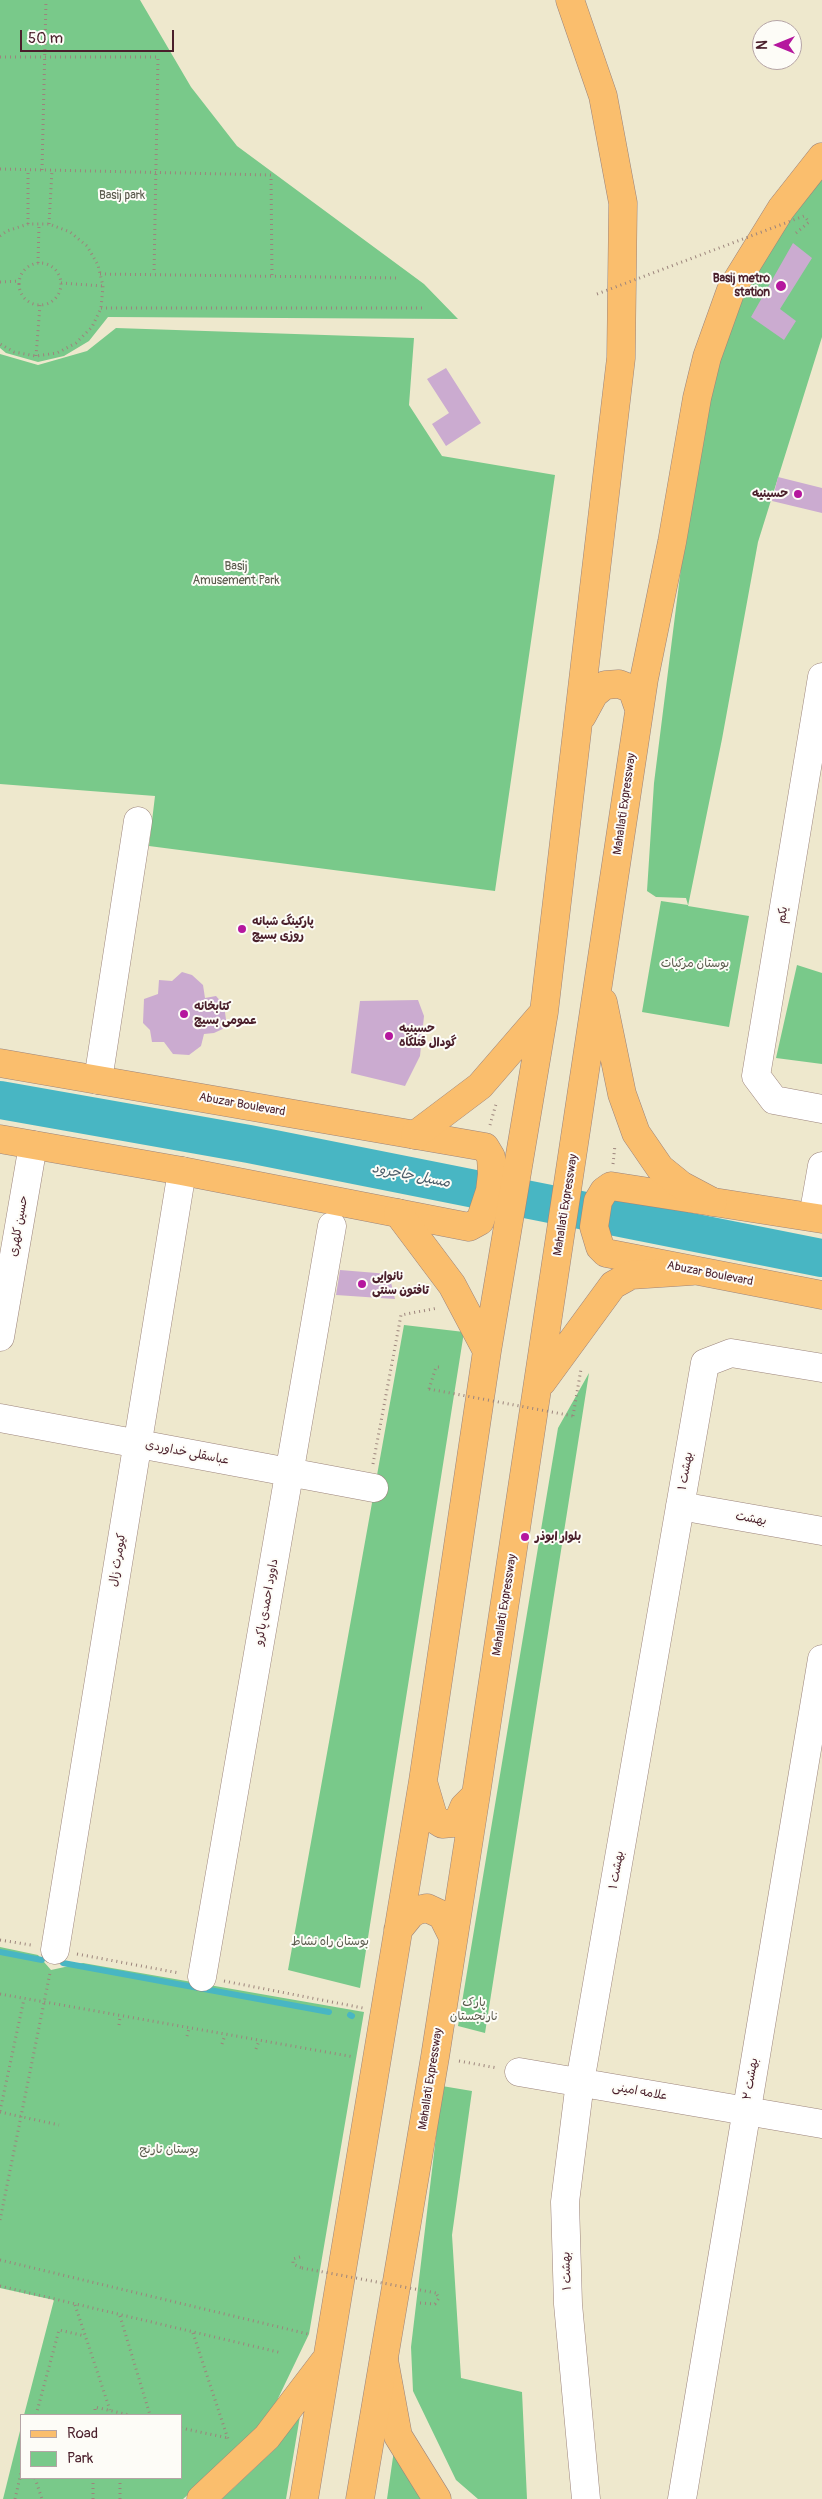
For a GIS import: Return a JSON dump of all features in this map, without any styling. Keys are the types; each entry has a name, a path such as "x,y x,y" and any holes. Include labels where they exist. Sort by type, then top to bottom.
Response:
{"main road":[{"path":"304,2499 423,1781 487,1351 489,1215 504,1177 544,1012 621,358 623,203 603,96 570,0"},
{"name":"Mahallati Expressway","path":"360,2499 476,1794 569,1190 640,709 697,398 720,317 731,290 781,209 822,157"},
{"path":"580,719 594,694 605,685 619,684 632,689 640,709"},
{"path":"599,980 622,1094 636,1133 660,1168 680,1185 713,1202 817,1218"},
{"path":"415,1135 480,1086 544,1012"},
{"name":"Abuzar Boulevard","path":"0,1063 415,1135 487,1136"},
{"path":"487,1136 491,1157 504,1177"},
{"path":"0,1139 182,1171 398,1213 489,1215"},
{"name":"Abuzar Boulevard","path":"713,1202 611,1186 600,1196 595,1214 594,1227 600,1247 606,1252 621,1256 692,1271 822,1294"},
{"path":"398,1213 452,1285 487,1351"},
{"path":"538,1387 614,1285 631,1275 692,1271"},
{"path":"423,1781 434,1819 442,1824 453,1823 459,1819 464,1807 476,1794"},
{"path":"398,1930 411,1914 427,1908 442,1916 453,1937"},
{"path":"201,2499 267,2437 329,2349"},
{"path":"384,2359 398,2436 437,2499"}],"street":[{"name":"یکم","path":"822,676 756,1076 774,1100 822,1109"},
{"path":"98,1080 138,821"},
{"name":"حسین کلهری","path":"0,1338 33,1145"},
{"path":"817,1218 822,1166"},
{"name":"کیومرث زال","path":"54,1950 182,1171"},
{"name":"داوود احمدی پاکرو","path":"202,1977 332,1226"},
{"name":"بهشت ۱","path":"586,2499 568,2304 565,2202 580,2082 705,1363 731,1353 822,1368"},
{"name":"عباسقلی خداوردی","path":"0,1418 372,1488"},
{"name":"بهشت","path":"680,1506 822,1531"},
{"name":"بهشت ۲","path":"682,2499 822,1659"},
{"name":"علامه امینی","path":"519,2072 822,2124"}],"path":[{"path":"42,170 46,0"},
{"path":"0,57 158,57 154,274"},
{"path":"0,169 271,175 272,276"},
{"path":"28,170 28,224"},
{"path":"49,224 52,170"},
{"path":"597,294 804,216 809,222 795,234"},
{"path":"0,236 7,231 28,224 49,224 70,232 87,246 98,265 103,286 101,308 92,328 76,343 57,353 36,356 14,352 0,344"},
{"path":"38,263 39,224"},
{"path":"38,263 51,266 60,276 61,283 61,290 53,301 40,305 26,300 22,295 19,281 26,269 38,263"},
{"path":"100,274 400,278"},
{"path":"0,282 19,281"},
{"path":"61,283 103,286"},
{"path":"36,356 40,305"},
{"path":"101,308 423,308"},
{"path":"487,1136 496,1101"},
{"path":"372,1488 401,1315 439,1308"},
{"path":"441,1367 436,1367 430,1389 574,1416 583,1361"},
{"path":"0,2220 54,1950"},
{"path":"0,1994 377,2062"},
{"path":"24,1999 0,2111 59,2124"},
{"path":"118,2025 120,2016"},
{"path":"153,2030 155,2023"},
{"path":"187,2036 189,2028"},
{"path":"222,2044 225,2035"},
{"path":"256,2050 259,2041"},
{"path":"458,2061 519,2072"},
{"path":"300,2257 293,2259 293,2264 302,2268 436,2293 439,2298 435,2304 420,2303"},
{"path":"0,2260 329,2349"},
{"path":"0,2286 282,2353"},
{"path":"75,2304 110,2410"},
{"path":"120,2315 150,2414"},
{"path":"36,2414 59,2330 85,2336"},
{"path":"193,2332 228,2439"},
{"path":"95,2414 95,2407 120,2414"},
{"path":"182,2428 233,2440"},
{"path":"14,2499 20,2477"},
{"path":"35,2479 42,2499"},
{"path":"93,2479 93,2499"},
{"path":"120,2479 120,2499"}],"green space":[{"name":"Basij park","path":"0,0 140,0 191,87 237,146 424,284 458,319 108,317 89,341 64,356 38,362 6,353 0,348"},
{"name":"بوستان مرکبات","path":"822,170 822,337 758,542 722,739 688,906 749,916 729,1027 642,1012 661,901 688,905 686,898 656,897 647,891 654,783 684,544 718,358 735,308 759,265"},
{"name":"Basij Amusement Park","path":"116,328 414,338 409,405 442,456 555,475 495,891 149,846 155,796 0,784 0,354 38,365 87,351"},
{"path":"797,965 822,973 822,1064 776,1058"},
{"name":"بوستان راه نشاط","path":"404,1325 464,1332 360,1988 288,1970"},
{"name":"پارک نارنجستان","path":"589,1373 485,2033 458,2026 558,1428"},
{"name":"بوستان نارنج","path":"0,1947 38,1955 51,1970 83,1963 364,2012 309,2334 271,2413 246,2444 183,2499 3,2499 20,2431 20,2479 182,2479 182,2414 24,2414 54,2300 0,2288"},
{"path":"442,2086 472,2091 452,2235 461,2378 522,2392 527,2499 478,2499 456,2480 413,2391 411,2347"},
{"path":"301,2410 286,2499 222,2499 277,2447"},
{"path":"394,2450 425,2499 387,2499"}],"building":[{"path":"793,243 812,258 780,309 796,321 784,340 751,317"},
{"path":"446,368 481,423 446,446 432,424 449,413 427,379"},
{"name":"حسینیه","path":"778,477 822,488 822,513 772,501"},
{"name":"کتابخانه عمومی بسیج","path":"182,972 192,975 203,985 205,998 216,996 224,1005 227,1027 214,1033 204,1034 201,1046 189,1055 173,1054 164,1042 152,1042 150,1030 143,1023 144,999 158,994 159,980 172,981"},
{"name":"حسینیه گودال قتلگاه","path":"418,1000 424,1016 420,1056 405,1086 351,1073 360,1001"},
{"name":"نانوایی تافتون سنتی","path":"340,1270 389,1274 395,1299 336,1295"}],"waterway":[{"name":"مسیل جاجرود","path":"0,1100 249,1144 822,1258"},
{"path":"0,1952 42,1960"},
{"path":"63,1963 329,2012"}],"place":[{"name":"Basij metro station","path":"781,286"},
{"name":"حسینیه","path":"798,494"},
{"name":"پارکینگ شبانه روزی بسیج","path":"242,929"},
{"name":"کتابخانه عمومی بسیج","path":"184,1014"},
{"name":"حسینیه گودال قتلگاه","path":"389,1036"},
{"name":"نانوایی تافتون سنتی","path":"362,1284"},
{"name":"بلوار ابوذر","path":"525,1537"}]}
